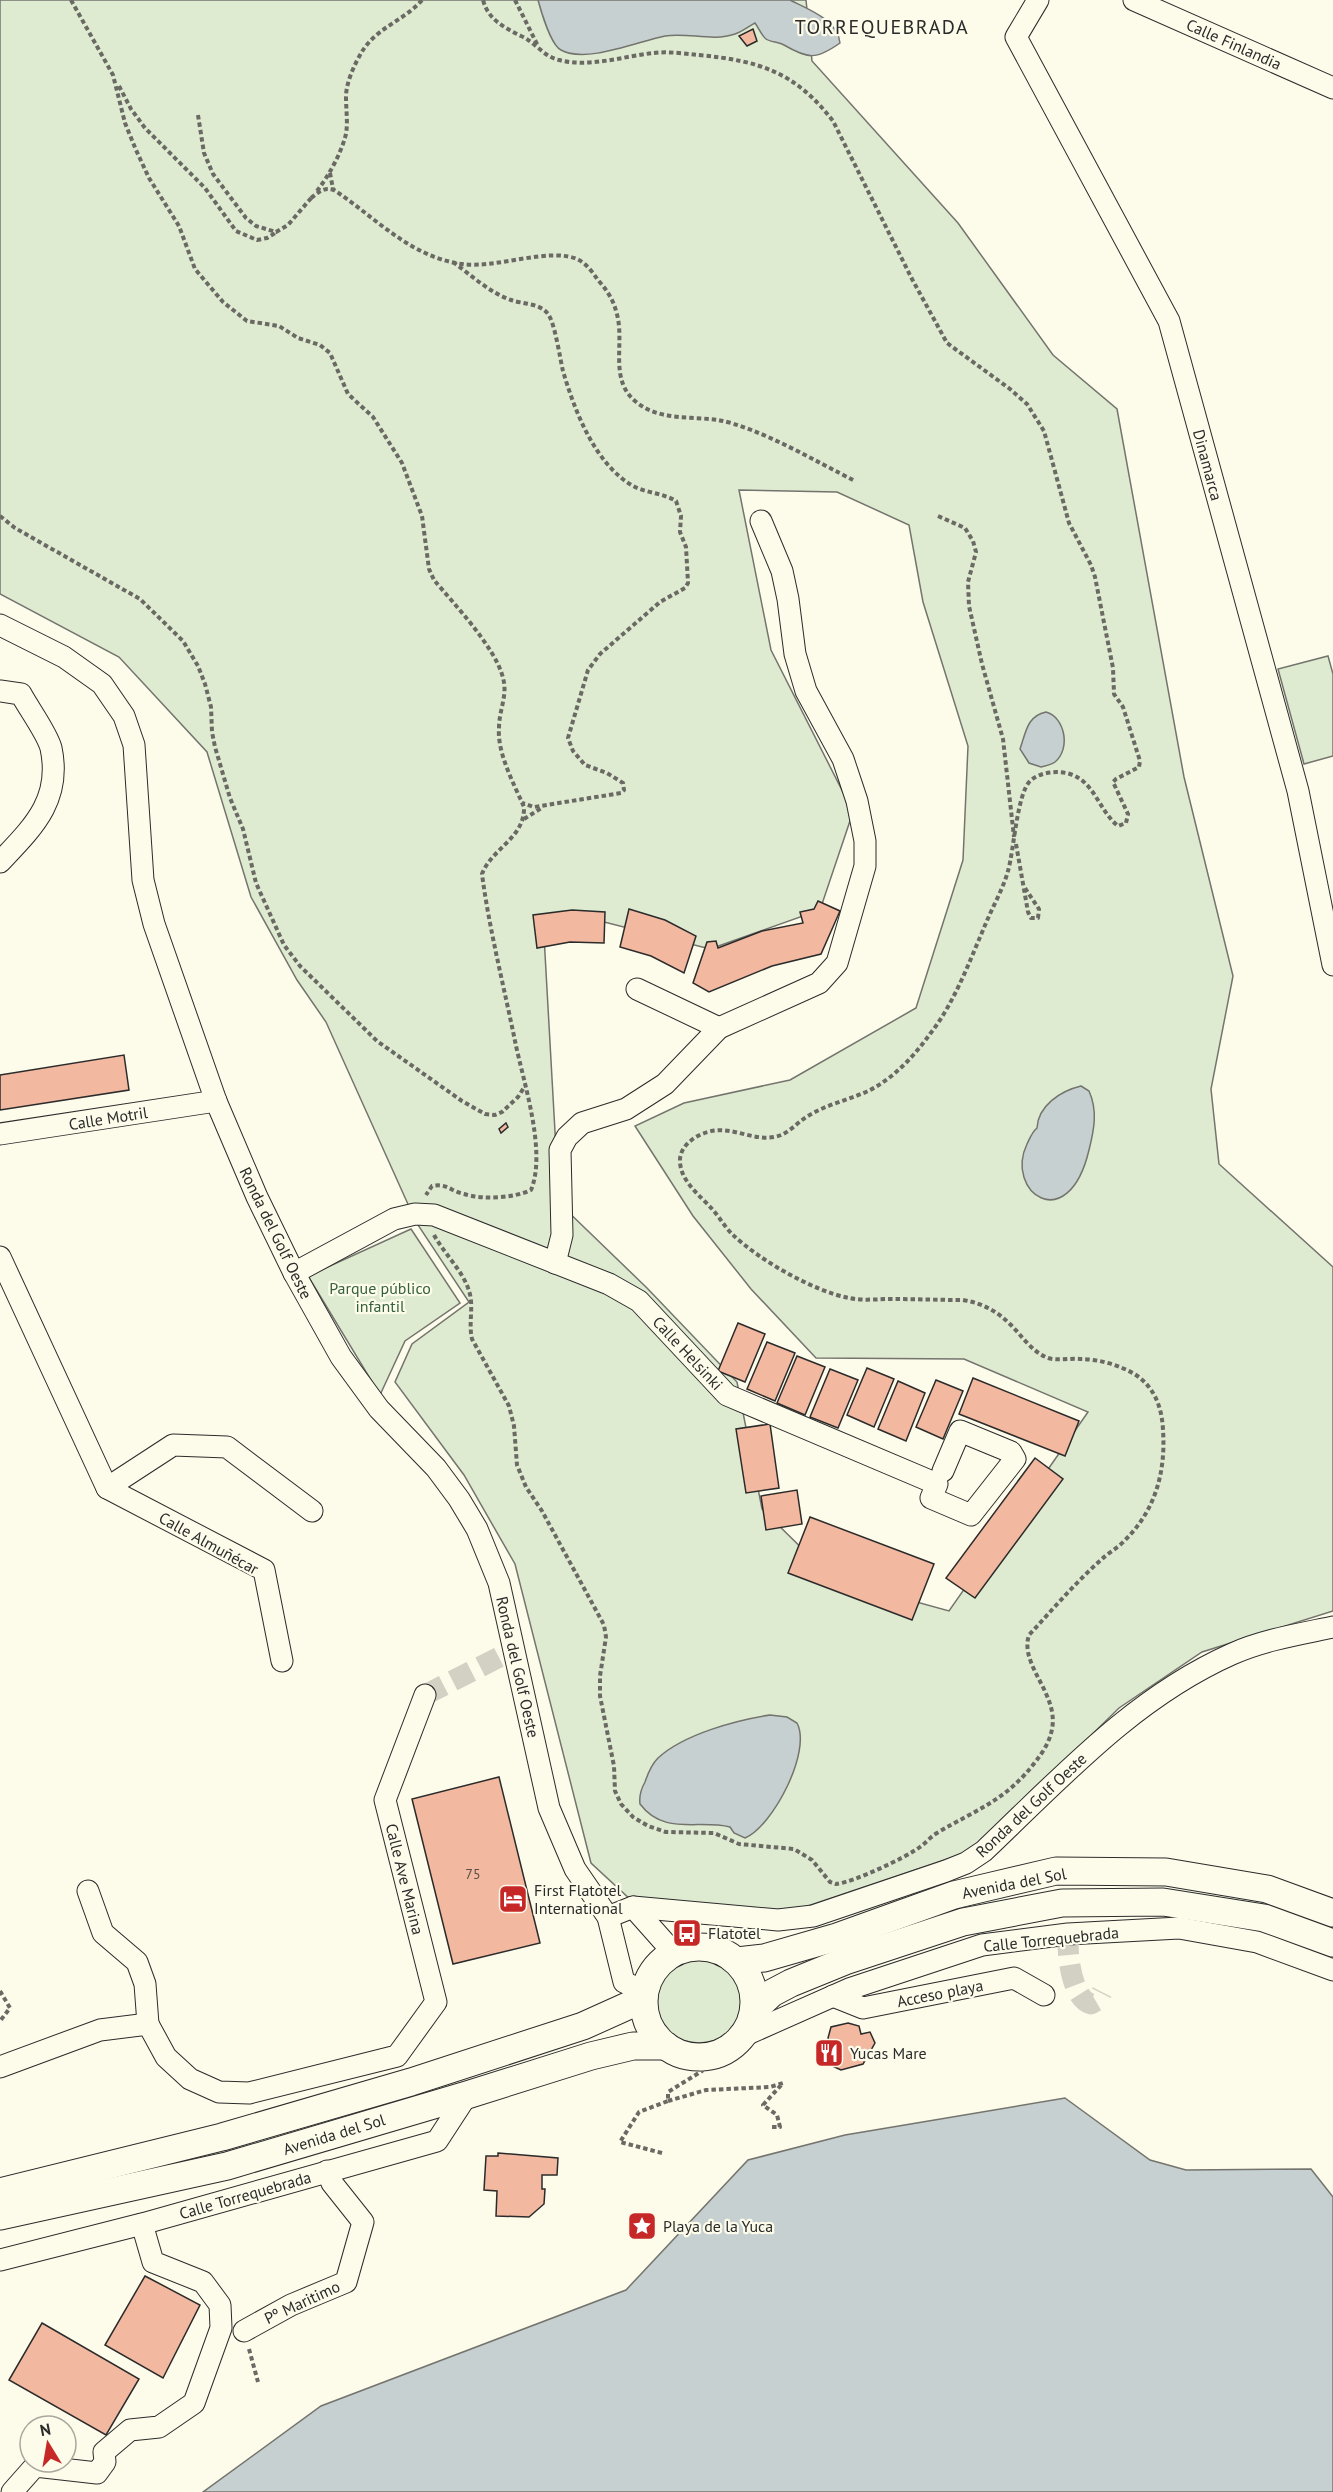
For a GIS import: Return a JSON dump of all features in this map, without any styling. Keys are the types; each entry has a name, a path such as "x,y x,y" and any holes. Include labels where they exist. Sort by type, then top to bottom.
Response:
{"main road":[{"name":"Avenida del Sol","path":"737,1961 764,1958 837,1937 954,1895 1056,1871 1166,1872 1267,1889 1333,1913"},
{"name":"Avenida del Sol","path":"754,2010 772,1993 844,1961 963,1922 1062,1903 1163,1902 1264,1918 1333,1943"},
{"path":"706,1947 726,1953 737,1961 748,1975 754,1992 754,2010 743,2036 700,2064 666,2046 653,2033 645,2017 643,1995 654,1969 673,1952 686,1948 706,1947"},
{"name":"Avenida del Sol","path":"0,2192 222,2137 411,2082 583,2025 643,1995"},
{"name":"Avenida del Sol","path":"0,2216 227,2166 591,2056 633,2046 666,2046"}],"street":[{"name":"Dinamarca","path":"1038,0 1016,37 1169,321 1298,791 1333,965"},
{"name":"Calle Finlandia","path":"1134,0 1333,88"},
{"path":"555,1263 561,1234 560,1150 567,1137 582,1124 626,1109 666,1084 719,1028 819,983 837,963 865,866 865,841 857,801 843,759 806,691 795,654 782,571 761,521"},
{"name":"Ronda del Golf Oeste","path":"0,625 64,657 102,684 124,716 134,745 143,880 154,924 216,1101 257,1197 294,1273 341,1357 379,1409 436,1468 477,1529 499,1583 549,1808 575,1869 608,1917 624,1982 643,1995"},
{"path":"0,691 21,694 50,746 53,789 33,827 0,861"},
{"path":"637,989 719,1028"},
{"name":"Calle Motril","path":"0,1134 216,1101"},
{"name":"Calle Helsinki","path":"294,1273 394,1219 415,1214 434,1215 457,1222 609,1284 639,1301 727,1395 937,1484 931,1498 971,1515 1015,1459 1011,1452 960,1431 944,1471"},
{"path":"0,1257 107,1488 173,1446 228,1447 312,1510"},
{"name":"Calle Almuñécar","path":"107,1488 264,1570 282,1661"},
{"name":"Ronda del Golf Oeste","path":"608,1917 633,1907 778,1920 813,1916 946,1871 966,1863 984,1851 1117,1725 1148,1701 1195,1672 1234,1653 1289,1636 1333,1627"},
{"name":"Calle Ave Marina","path":"397,2056 436,2002 385,1800 425,1695"},
{"path":"88,1891 103,1933 137,1962 145,1984 148,2024 166,2057 190,2079 219,2092 249,2093 397,2056 411,2082"},
{"path":"633,1907 673,1952"},
{"name":"Calle Torrequebrada","path":"743,2036 849,1989 982,1945 1068,1934 1179,1928 1257,1942 1333,1970"},
{"name":"Acceso playa","path":"833,1996 863,2008 1014,1978 1044,1995"},
{"path":"0,2067 100,2030 148,2024"},
{"name":"Calle Torrequebrada","path":"0,2260 142,2224 437,2141 467,2095"},
{"name":"Pº Maritimo","path":"244,2331 291,2305 346,2282 363,2222 332,2183 327,2171"},
{"path":"12,2492 34,2466 97,2473 105,2462 104,2452 130,2430 159,2427 194,2403 221,2328 220,2305 203,2282 153,2262 142,2224"}],"path":[{"path":"71,0 131,110 145,128 205,188 236,231 257,240 267,238 288,225 311,198 340,153 346,133 346,94 363,50 377,34 413,10 422,0"},
{"path":"430,1227 442,1249 466,1282 471,1302 469,1328 472,1339 509,1406 514,1426 518,1465 526,1487 542,1511 604,1625 606,1637 600,1676 600,1696 614,1766 615,1791 621,1804 633,1816 648,1826 666,1832 714,1833 739,1844 794,1849 812,1860 830,1882 836,1884 900,1859 938,1833 992,1804 1015,1787 1045,1749 1052,1730 1053,1714 1050,1701 1028,1654 1029,1635 1102,1558 1130,1534 1152,1504 1160,1481 1163,1458 1162,1416 1156,1398 1136,1376 1108,1363 1087,1359 1049,1358 1038,1353 1009,1323 987,1306 977,1302 852,1299 832,1294 802,1280 763,1257 733,1235 713,1209 695,1194 684,1175 680,1160 684,1147 698,1135 716,1129 765,1138 783,1135 808,1115 872,1089 894,1075 915,1054 938,1024 1008,873 1024,792 1030,782 1040,775 1053,772 1069,774 1082,780 1094,793 1113,822 1118,826 1126,823 1128,814 1113,782 1140,765 1123,707 1114,694 1113,668 1095,577 1069,523 1044,431 1027,404 947,343 833,121 816,99 779,72 753,63 721,57 656,52 575,63 558,60 540,50 531,40 490,18 483,0"},
{"path":"515,0 540,50"},
{"path":"112,75 125,123 136,150 149,178 179,226 195,270 205,284 247,321 279,326 298,338 320,345 330,353 348,394 373,417 402,463 419,507 429,569 434,580 488,647 503,675 505,690 498,729 502,750 522,803 524,817 522,821"},
{"path":"198,115 204,153 213,174 246,218 268,231 276,232 288,225"},
{"path":"330,170 329,178 334,190"},
{"path":"311,198 321,190 327,188 334,190 388,232 415,249 453,262 476,266 566,256 581,261 608,292 617,312 620,332 621,382 635,401 649,410 669,416 720,421 745,428 855,481"},
{"path":"453,262 509,299 548,312 578,418 589,438 624,480 636,488 668,496 676,501 680,507 680,532 686,547 688,583 685,588 660,602 600,654 588,669 568,738 580,760 623,783 624,790 621,793 534,807 522,803"},
{"path":"0,516 15,528 140,599 183,641 206,684 212,707 212,732 215,747 230,798 243,828 256,883 284,945 300,966 377,1041 462,1101 485,1114 495,1115 502,1112 518,1097 525,1086"},
{"path":"938,516 965,528 973,541 976,552 968,582 969,606 1003,739 1015,841 1028,912 1031,918 1038,918 1039,909 1025,888"},
{"path":"425,1201 426,1194 432,1186 442,1184 463,1194 475,1196 523,1194 531,1190 536,1172 532,1113 482,874 486,864 509,842 522,821 551,803"},
{"path":"0,1991 10,2008 0,2021"},
{"path":"668,2101 668,2092 700,2064"},
{"path":"662,2152 620,2142 639,2112 706,2090 770,2087 783,2083 763,2105 777,2115 780,2127 770,2127"},
{"path":"244,2331 258,2382"}],"green space":[{"path":"0,0 806,0 812,61 958,223 1053,355 1117,409 1184,777 1233,976 1211,1089 1219,1164 1333,1267 1333,1611 1202,1652 1119,1708 974,1850 787,1913 632,1901 591,1863 515,1564 464,1475 395,1382 412,1344 469,1302 416,1222 326,1022 297,980 251,897 207,752 119,657 0,594","holes":["739,490 837,492 909,525 923,602 968,746 963,860 916,1008 790,1080 684,1103 635,1126 693,1216 751,1289 816,1358 964,1359 1088,1412 949,1611 833,1579 762,1509 737,1382 647,1288 559,1203 543,918 565,912 710,949 820,910 853,812 771,650"]},
{"path":"1328,656 1333,674 1333,756 1304,764 1278,669"},
{"name":"Parque público infantil","path":"411,1229 460,1303 405,1341 380,1395 308,1276"},
{"path":"699,1957 723,1964 735,1976 742,2000 735,2024 723,2036 699,2043 675,2036 663,2024 656,2000 663,1976 675,1964"}],"shaded area":[{"path":"538,0 790,0 813,11 828,22 838,35 840,43 818,55 806,55 766,39 755,23 738,33 726,36 665,36 598,53 572,54 557,47"},
{"path":"1046,712 1058,720 1064,734 1064,742 1060,756 1055,762 1041,767 1029,763 1020,749 1031,721"},
{"path":"1081,1086 1089,1091 1094,1106 1094,1128 1089,1150 1079,1177 1067,1193 1054,1199 1042,1198 1031,1190 1024,1178 1022,1162 1027,1144 1046,1106 1065,1092"},
{"path":"770,1715 787,1717 797,1723 800,1735 799,1751 795,1769 778,1804 756,1831 745,1838 734,1833 730,1827 671,1823 649,1814 640,1804 641,1790 650,1769 669,1749 711,1729"},
{"path":"1065,2098 1150,2160 1186,2170 1311,2169 1333,2197 1333,2492 203,2492 321,2406 626,2290 748,2160 845,2135"}],"building":[{"path":"753,29 757,41 747,46 739,36"},
{"path":"818,901 840,911 821,954 772,966 709,992 693,983 707,942 716,941 718,948 762,931 803,923 800,912 814,909"},
{"path":"629,909 665,920 696,936 684,973 651,956 620,947"},
{"path":"572,910 605,912 604,943 570,942 537,948 533,915"},
{"path":"124,1055 129,1090 0,1110 0,1075"},
{"path":"506,1123 508,1127 501,1133 499,1129"},
{"path":"738,1323 765,1334 745,1382 718,1371"},
{"path":"767,1342 795,1353 775,1401 747,1389"},
{"path":"797,1356 825,1367 805,1415 777,1403"},
{"path":"867,1368 894,1379 874,1427 847,1415"},
{"path":"830,1369 858,1380 838,1428 810,1417"},
{"path":"973,1378 1079,1421 1065,1456 959,1414"},
{"path":"936,1380 963,1391 943,1439 916,1427"},
{"path":"898,1381 925,1393 906,1441 878,1429"},
{"path":"770,1424 779,1488 746,1493 736,1429"},
{"path":"1035,1458 1063,1479 975,1598 946,1578"},
{"path":"797,1490 802,1524 766,1530 761,1496"},
{"path":"810,1517 934,1564 912,1620 788,1573"},
{"path":"499,1777 540,1943 453,1964 412,1799"},
{"path":"848,2023 859,2026 861,2034 870,2032 875,2043 863,2064 841,2070 821,2061 818,2051 830,2043 828,2038 831,2027"},
{"path":"498,2153 558,2158 557,2175 542,2175 542,2189 545,2189 544,2204 529,2217 496,2216 497,2191 484,2190 486,2156 498,2156"},
{"path":"145,2276 200,2305 163,2378 105,2345"},
{"path":"42,2323 139,2379 106,2435 78,2419 78,2414 69,2414 9,2380"}],"tunnel":[{"path":"425,1695 515,1649"},
{"path":"1068,1934 1072,1974 1079,1993 1091,2004 1098,2000 1102,1992"}],"place":[{"name":"First Flatotel International","path":"513,1899"},
{"name":"Flatotel","path":"687,1933"},
{"name":"Yucas Mare","path":"829,2053"},
{"name":"Playa de la Yuca","path":"642,2226"}],"district":[{"name":"TORREQUEBRADA","path":"882,27"}]}
